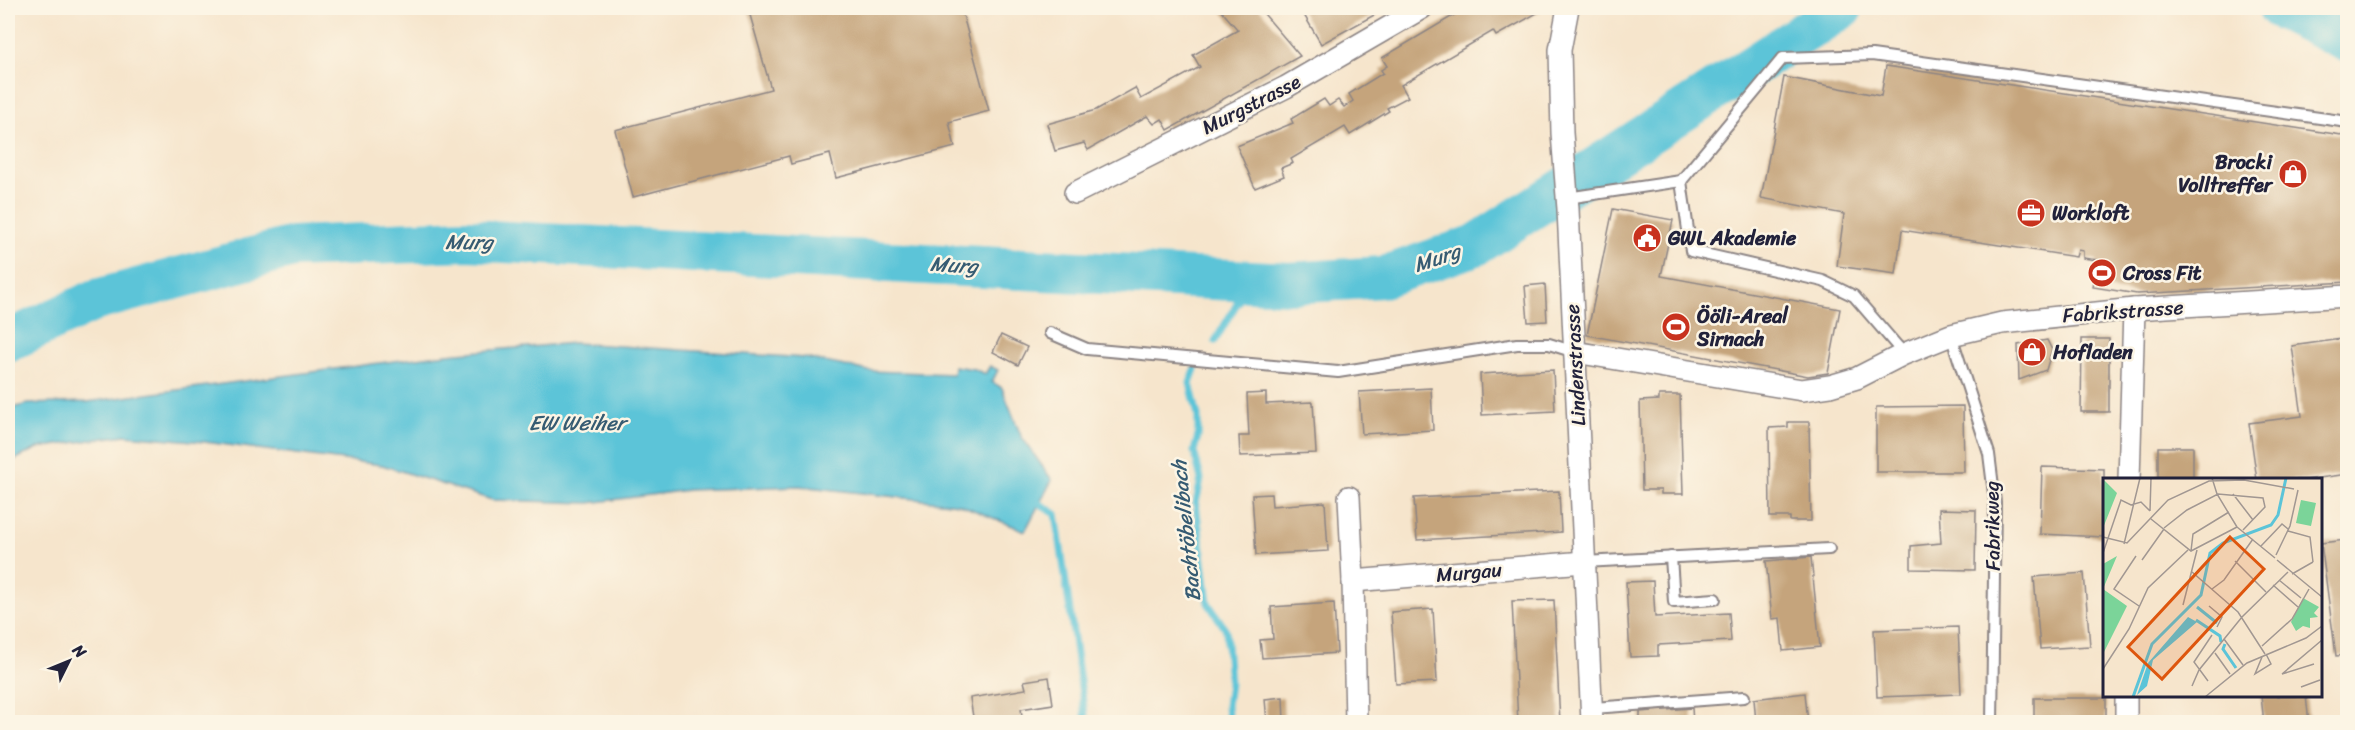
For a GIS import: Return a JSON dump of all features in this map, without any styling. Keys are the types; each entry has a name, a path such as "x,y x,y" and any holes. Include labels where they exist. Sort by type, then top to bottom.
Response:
{"street":[{"name":"Murgstrasse","path":"1075,193 1286,87 1422,8"},
{"name":"Lindenstrasse","path":"1568,8 1560,50 1562,133 1568,204 1593,715"},
{"name":"Fabrikstrasse","path":"1575,352 1802,390 1830,386 1857,378 1904,354 1951,335 2002,323 2134,309 2348,296"},
{"path":"2129,478 2134,309"},
{"path":"1349,497 1356,723"},
{"name":"Murgau","path":"1353,581 1584,562"},
{"path":"2126,697 2126,723"}],"lane":[{"path":"1568,204 1681,181 1783,58 1872,55 2348,122"},
{"path":"1681,181 1691,251 1823,281 1854,296 1904,354"},
{"path":"1050,333 1087,349 1338,372 1517,344 1549,344 1575,352"},
{"name":"Fabrikweg","path":"1951,335 1989,454 1995,502 1992,723"},
{"path":"1584,562 1829,549"},
{"path":"1671,557 1674,602 1715,599"},
{"path":"1593,715 1744,697"}],"water":[{"name":"EW Weiher","path":"574,343 805,358 869,371 953,374 954,366 974,369 985,374 990,366 998,370 992,382 1002,388 1021,436 1052,480 1025,531 959,504 799,486 688,490 589,503 492,500 382,465 205,442 125,435 38,448 8,463 8,409 28,404 87,402 447,354"}],"building":[{"path":"748,8 961,8 989,111 949,122 955,147 836,178 830,154 791,164 789,156 633,197 615,130 771,89"},
{"path":"1219,8 1259,8 1300,56 1168,130 1162,119 1154,124 1147,116 1088,150 1084,143 1055,151 1047,124 1096,110 1135,88 1141,99 1200,67 1193,55 1238,30"},
{"path":"1300,8 1387,8 1321,44"},
{"path":"1466,8 1546,8 1496,36 1493,31 1401,85 1408,97 1387,108 1389,111 1350,135 1345,127 1291,159 1293,163 1281,168 1284,176 1255,188 1237,146 1293,123 1291,119 1324,99 1329,106 1338,100 1344,107 1353,101 1349,94 1383,73 1381,70 1387,66 1382,58"},
{"path":"1886,66 2348,136 2348,187 2342,226 2348,227 2348,282 2137,294 2093,287 2097,260 2083,258 2083,251 2078,250 2076,257 1902,230 1896,274 1837,266 1844,214 1761,198 1784,77 1881,96"},
{"path":"1613,209 1673,220 1661,276 1840,309 1828,373 1808,376 1587,335"},
{"path":"1545,284 1547,321 1528,322 1525,286"},
{"path":"1001,335 1027,347 1018,365 993,352"},
{"path":"2348,338 2348,474 2319,478 2257,478 2249,423 2302,416 2292,346"},
{"path":"2082,339 2109,339 2109,412 2081,412"},
{"path":"2047,340 2052,350 2046,370 2019,380 2018,345"},
{"path":"1553,370 1555,411 1482,415 1480,374"},
{"path":"1431,388 1433,430 1362,434 1359,392"},
{"path":"1266,393 1266,404 1313,402 1316,453 1240,456 1239,436 1249,436 1247,394"},
{"path":"1659,395 1680,395 1683,494 1661,494 1661,490 1642,490 1640,401 1659,400"},
{"path":"1963,406 1964,472 1876,472 1876,407"},
{"path":"1788,422 1809,422 1811,521 1790,521 1790,517 1770,517 1769,428 1788,427"},
{"path":"2158,447 2193,447 2193,478 2158,478"},
{"path":"2042,467 2104,469 2103,537 2040,534"},
{"path":"1559,491 1561,532 1417,540 1414,498"},
{"path":"1271,494 1272,506 1325,502 1328,551 1256,555 1252,495"},
{"path":"1939,509 1976,510 1975,570 1911,569 1911,546 1941,543"},
{"path":"2346,540 2348,655 2336,656 2322,543"},
{"path":"1811,557 1820,647 1783,651 1780,618 1772,619 1766,561"},
{"path":"2084,573 2090,646 2040,649 2034,577"},
{"path":"1653,581 1655,617 1729,613 1731,641 1658,645 1658,656 1630,657 1626,582"},
{"path":"1554,600 1560,723 1518,723 1512,601"},
{"path":"1334,603 1337,653 1262,658 1260,640 1273,639 1271,607"},
{"path":"1433,609 1437,682 1396,684 1391,612"},
{"path":"1958,627 1961,694 1877,697 1874,630"},
{"path":"1049,677 1053,704 1021,709 1023,723 974,723 970,698 1026,689 1024,681"},
{"path":"1805,693 1808,723 1756,723 1754,699"},
{"path":"1283,697 1284,723 1267,723 1265,699"},
{"path":"2261,697 2306,697 2309,723 2264,723"},
{"path":"2034,698 2106,698 2106,723 2034,723"},
{"path":"1692,708 1693,723 1640,723 1640,712"}],"waterway":[{"name":"Murg","path":"8,341 96,300 293,247 467,240 1289,283 1383,277 1476,245 1842,8"},
{"name":"Murg","path":"2279,8 2348,42"},
{"path":"1215,341 1251,280"},
{"name":"Bachtöbelibach","path":"1195,369 1190,383 1198,416 1198,436 1194,451 1201,479 1196,503 1208,603 1226,630 1230,683 1227,706 1229,722"},
{"path":"1039,503 1056,514 1086,722"}],"place":[{"name":"Brocki Volltreffer","path":"2293,174"},
{"name":"Workloft","path":"2031,213"},
{"name":"GWL Akademie","path":"1647,238"},
{"name":"Cross Fit","path":"2102,273"},
{"name":"Ööli-Areal Sirnach","path":"1676,327"},
{"name":"Hofladen","path":"2032,352"}]}
